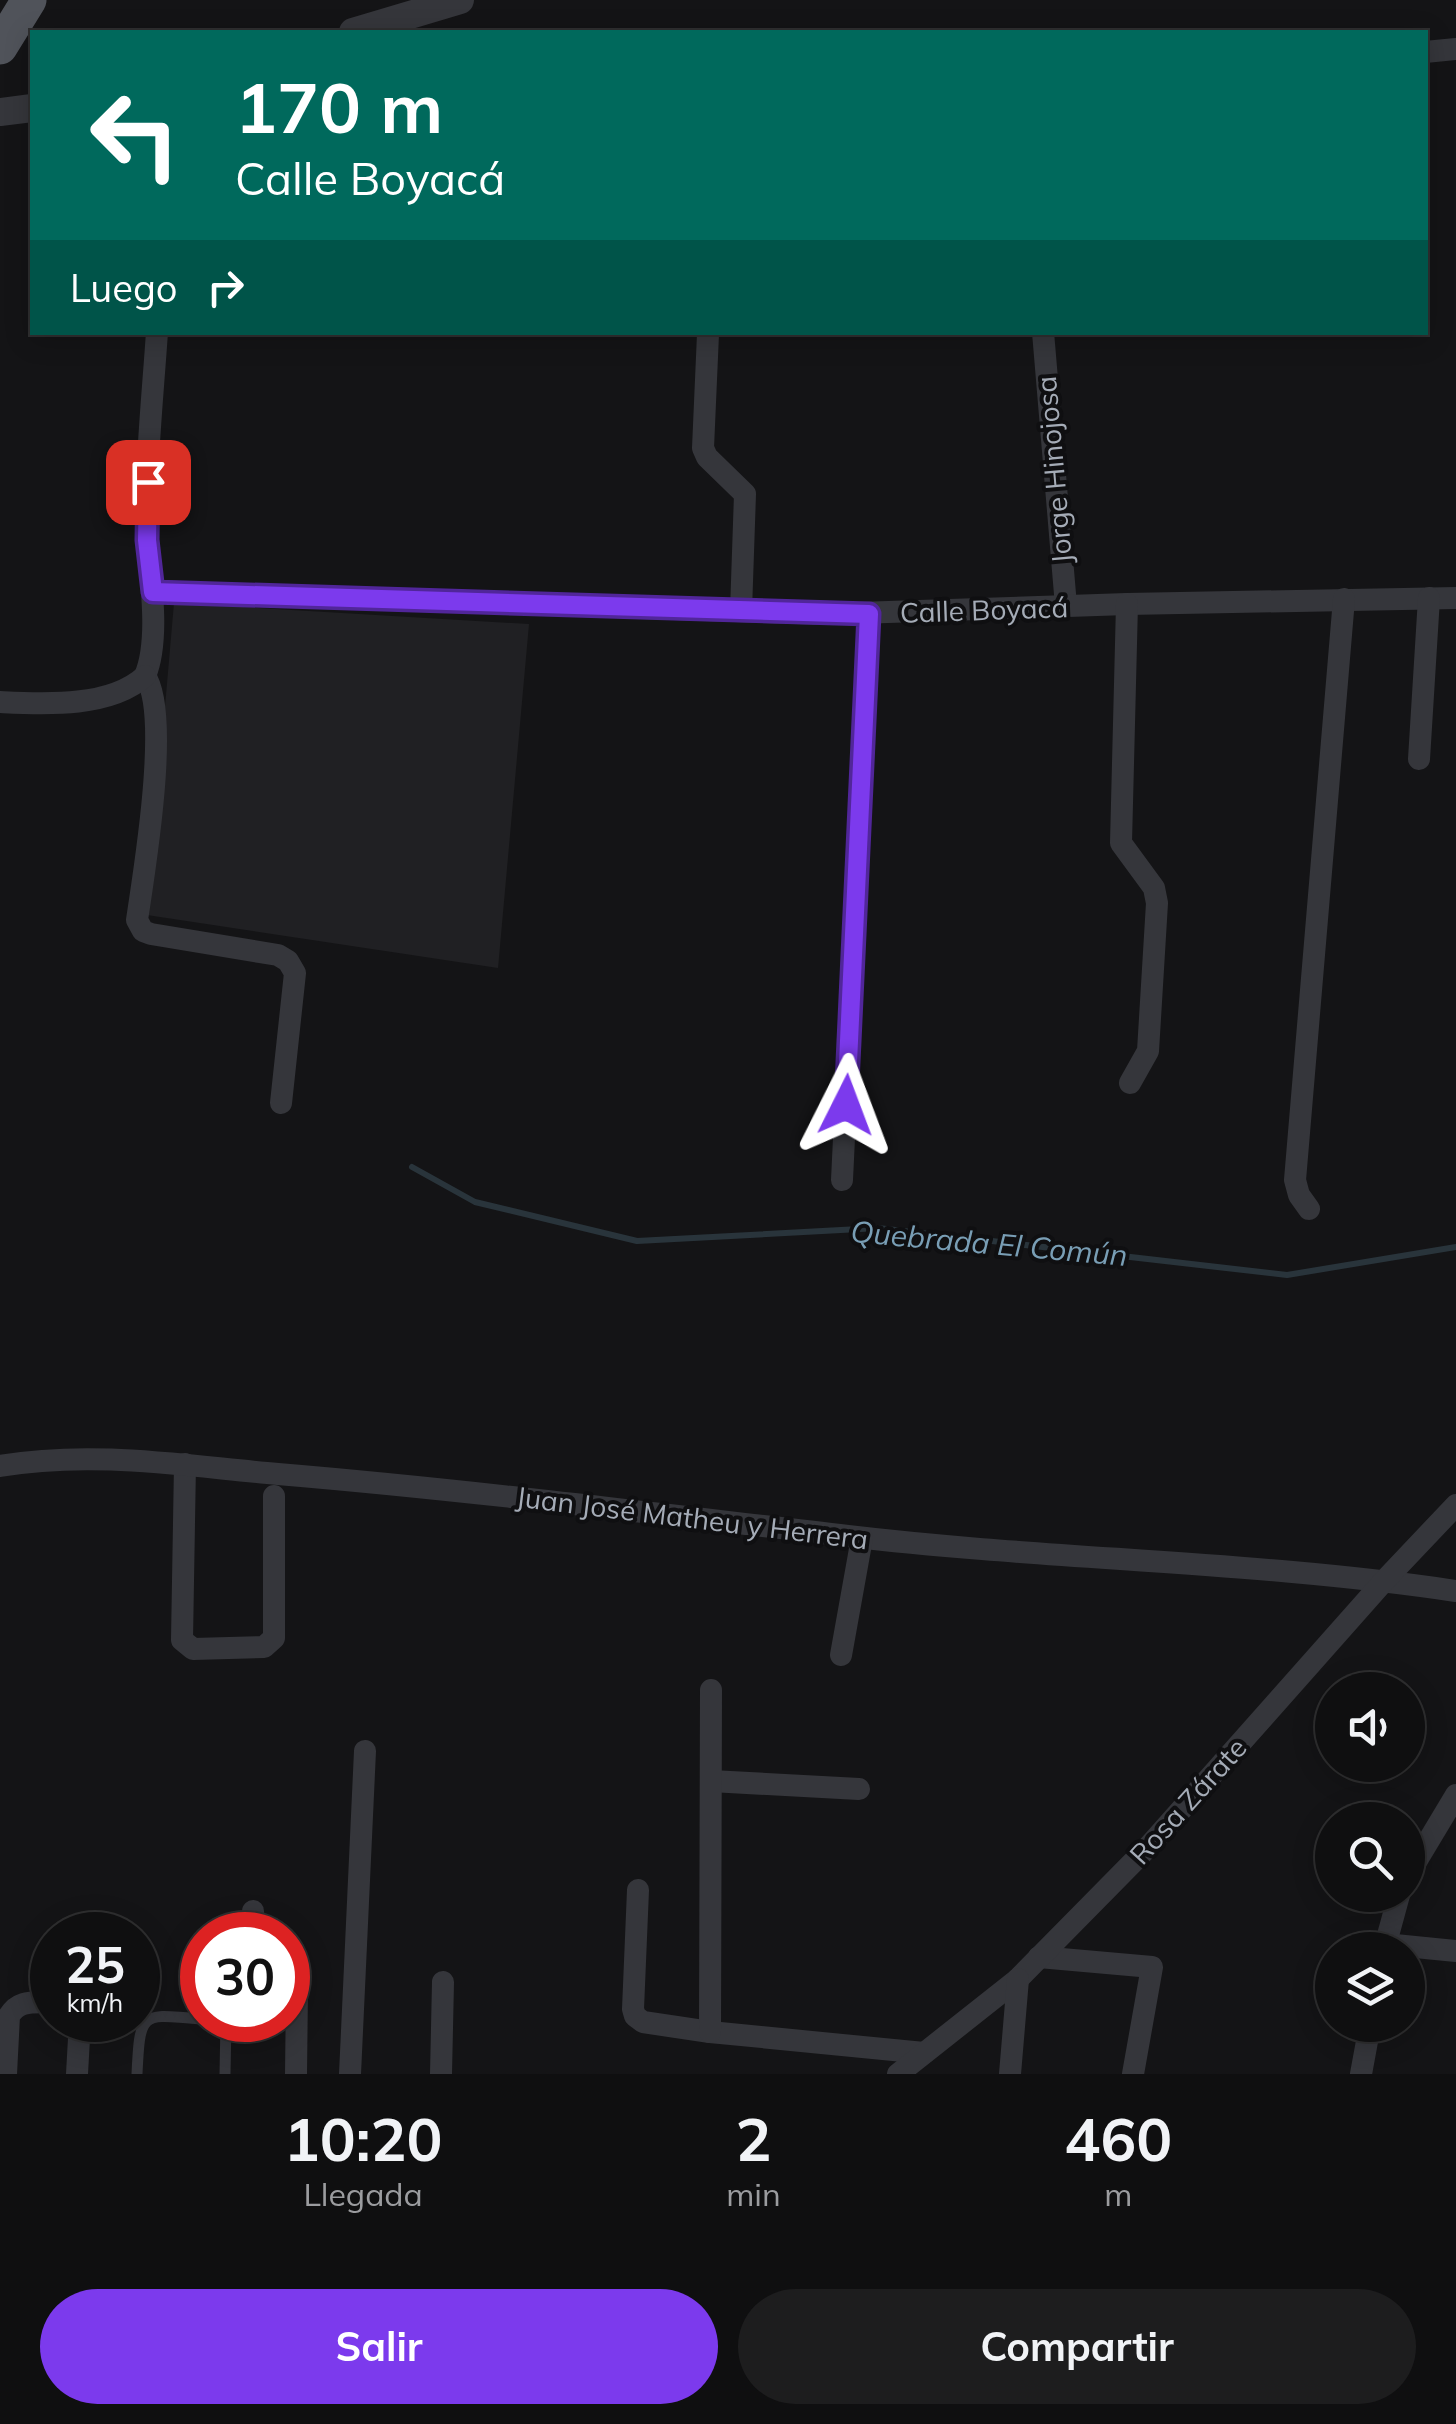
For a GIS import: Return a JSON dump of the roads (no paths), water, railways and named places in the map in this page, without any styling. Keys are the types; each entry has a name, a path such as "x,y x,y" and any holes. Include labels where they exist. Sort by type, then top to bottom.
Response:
{"main road":[{"path":"0,47 29,0"}],"street":[{"path":"360,30 460,0"},
{"path":"1428,52 1456,49"},
{"path":"0,112 30,108"},
{"path":"0,702 93,698 132,686 145,676 150,664 153,592 146,510 156,335"},
{"path":"708,335 702,448 745,494 742,612"},
{"name":"Jorge Hinojosa","path":"1043,335 1066,606"},
{"name":"Calle Boyacá","path":"153,592 869,614 1456,598"},
{"path":"1420,759 1429,598"},
{"path":"1310,1209 1299,1195 1295,1180 1344,599"},
{"path":"1127,604 1121,842 1154,888 1157,903 1148,1051 1130,1083"},
{"path":"842,1180 869,614"},
{"path":"145,676 154,697 154,806 137,920 143,931 151,934 278,955 288,960 295,973 281,1103"},
{"name":"Juan José Matheu y Herrera","path":"0,1466 40,1459 92,1458 185,1464 417,1486 862,1538 1096,1560 1384,1580 1456,1591"},
{"path":"185,1464 182,1640 192,1649 264,1647 274,1638 274,1496"},
{"name":"Rosa Zárate","path":"898,2074 1018,1979 1149,1846 1384,1580 1456,1505"},
{"path":"841,1655 862,1538"},
{"path":"710,2032 711,1690"},
{"path":"350,2074 365,1751"},
{"path":"711,1781 859,1789"},
{"path":"1425,1847 1456,1795"},
{"path":"638,1890 635,2016 643,2022 924,2053"},
{"path":"1425,1949 1456,1951"},
{"path":"1039,1958 1152,1967 1133,2074"},
{"path":"1010,2074 1018,1979"},
{"path":"442,2074 443,1982"},
{"path":"6,2074 9,2016 20,2003 30,2003"},
{"path":"77,2074 79,2042"},
{"path":"296,2042 296,2074"},
{"path":"1361,2074 1367,2042"}],"lane":[{"path":"137,2074 140,2030 145,2021 156,2016 180,2018"},
{"path":"225,2074 226,2042"}],"waterway":[{"name":"Quebrada El Común","path":"412,1167 475,1202 637,1241 878,1228 1287,1275 1456,1247"}]}
